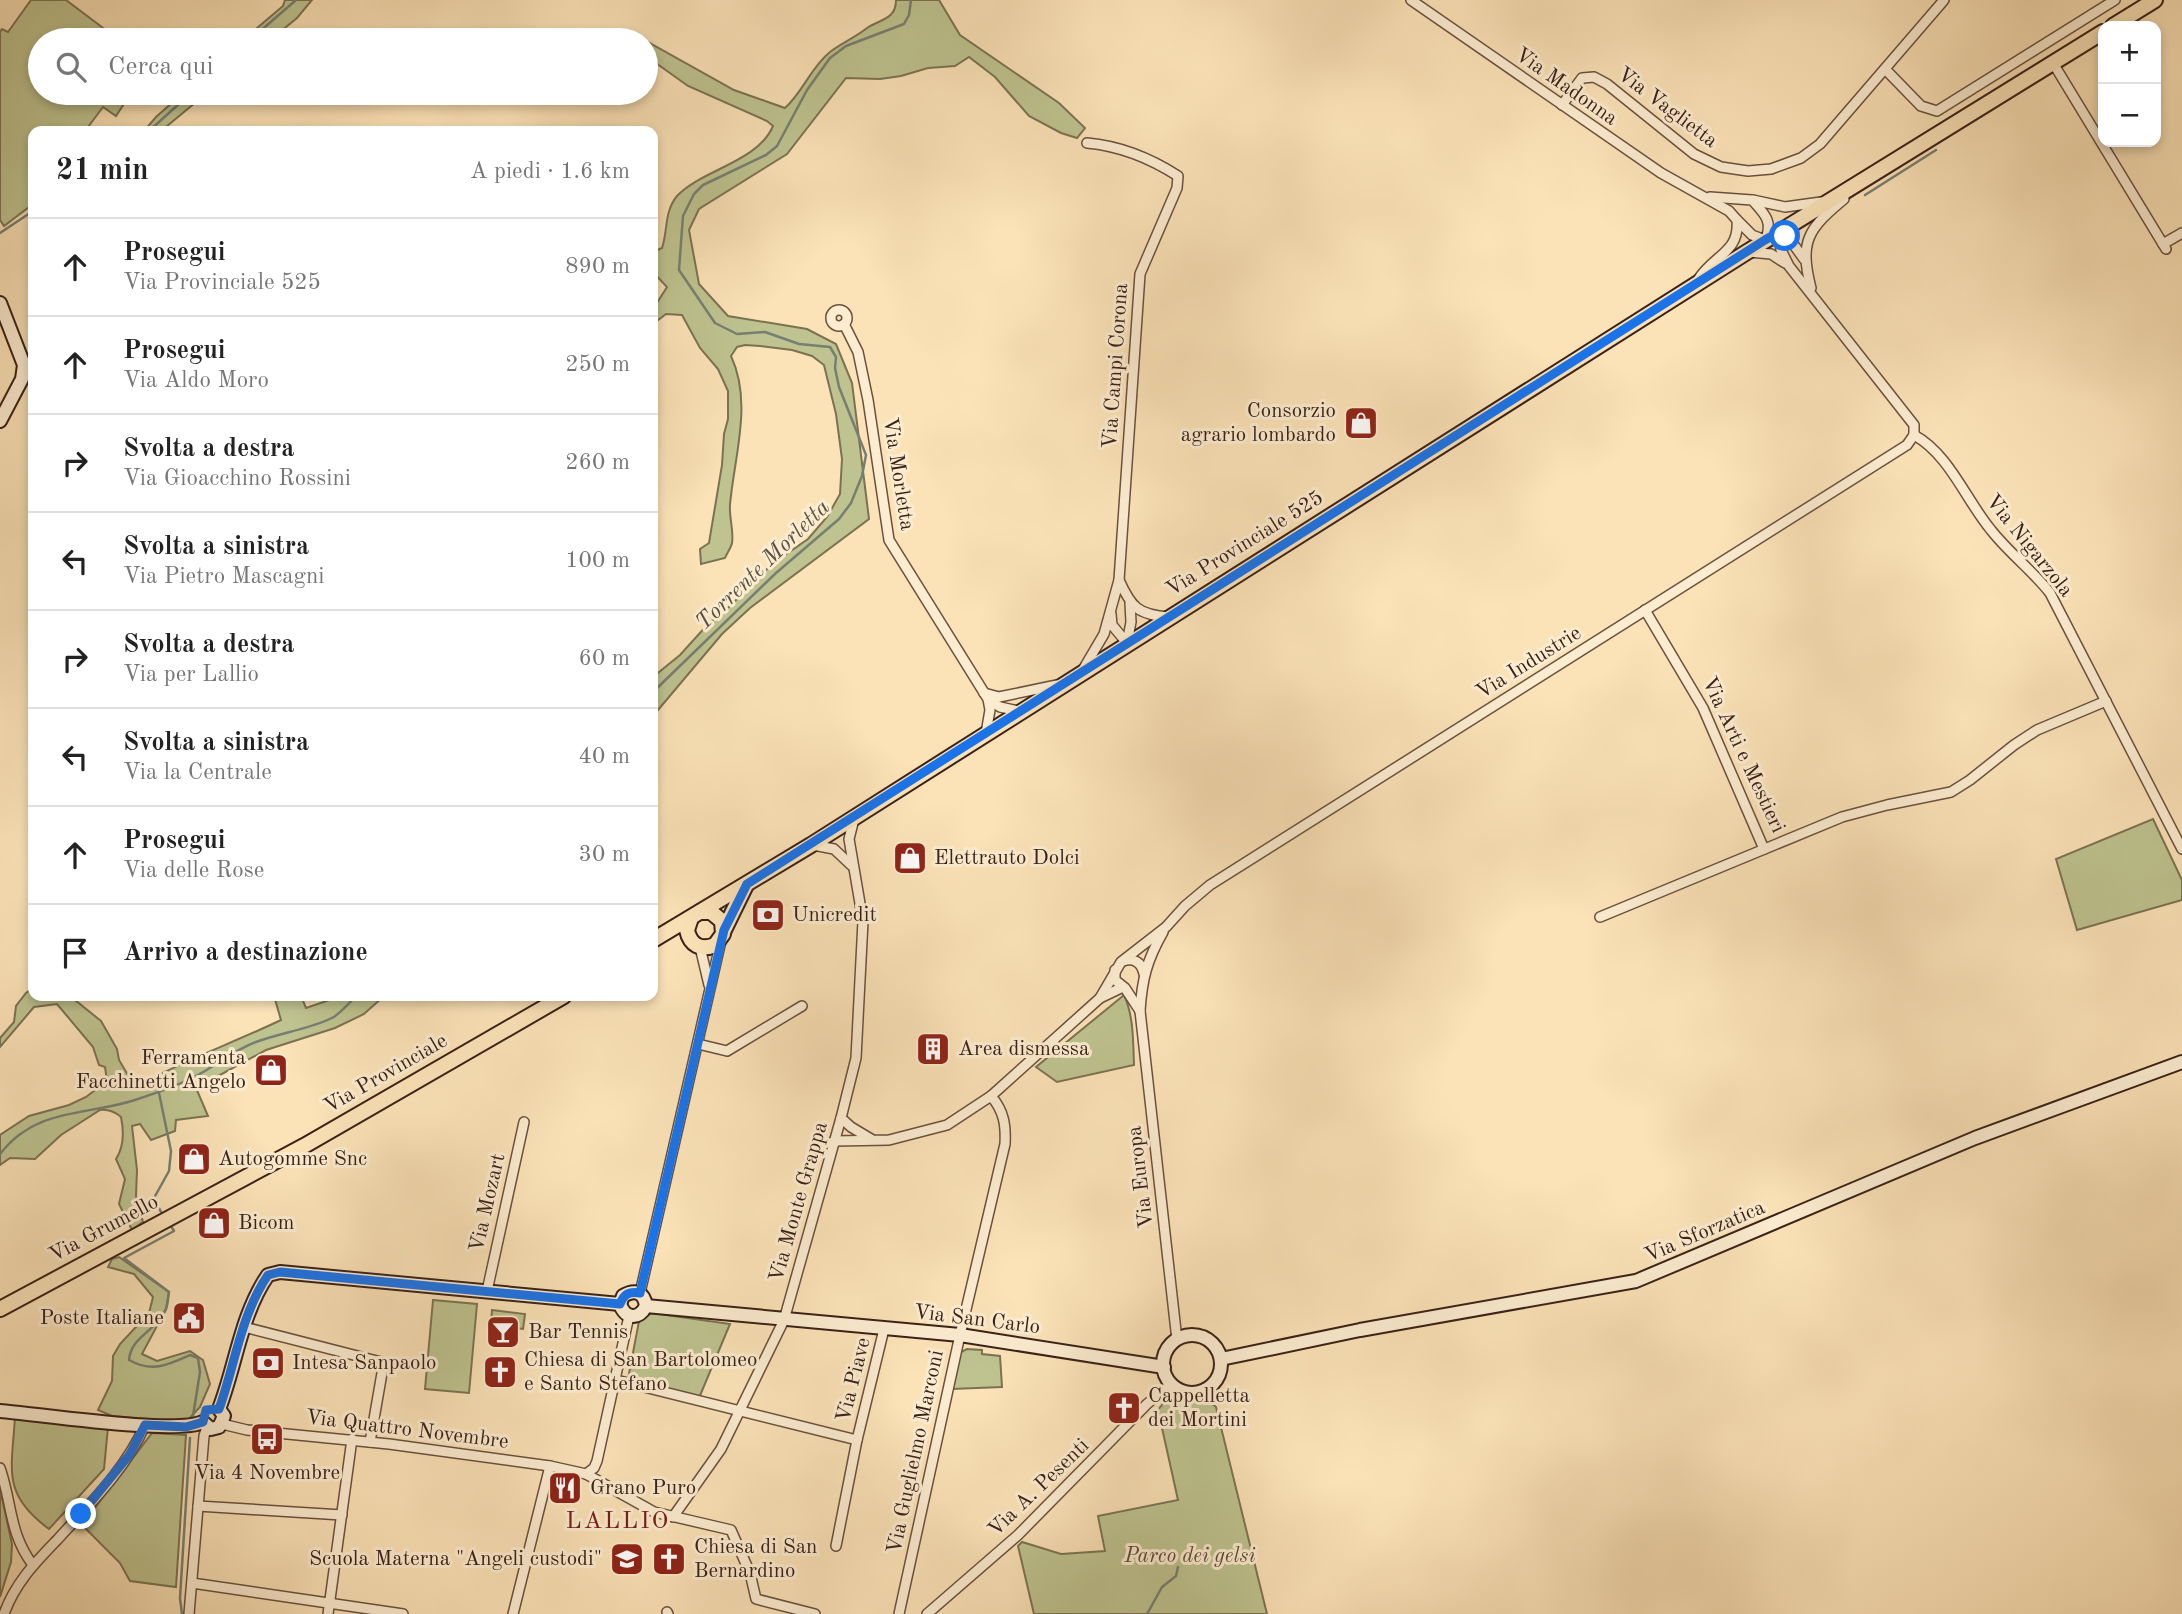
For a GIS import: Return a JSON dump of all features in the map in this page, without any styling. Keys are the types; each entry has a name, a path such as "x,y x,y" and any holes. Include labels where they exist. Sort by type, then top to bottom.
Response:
{"main road":[{"path":"2121,21 2155,0"},
{"name":"Via Provinciale 525","path":"658,936 811,845 1765,240 2098,35"},
{"path":"723,933 722,921 716,914 695,915 687,928 695,944 711,947 719,942 747,884"},
{"name":"Via Provinciale 525","path":"658,939 675,938 695,944"},
{"name":"Via Provinciale","path":"228,1186 304,1146 555,1001"},
{"name":"Via Grumello","path":"0,1309 228,1186"}],"street":[{"name":"Via Madonna","path":"1411,0 1667,177 1722,205 1752,235 1765,240"},
{"name":"Via Vaglietta","path":"1562,105 1582,78 1594,77 1607,84 1704,161 1734,170 1759,171 1785,164 1817,147 1944,0"},
{"path":"1885,69 1921,106 1937,111 2115,0"},
{"path":"2053,63 2165,247 2182,233"},
{"name":"Via Campi Corona","path":"1082,671 1100,643 1119,580 1140,274 1177,188 1178,176 1154,160 1110,145 1087,143"},
{"path":"1804,259 1810,236 1817,224 1858,184"},
{"name":"Via Madonna","path":"1704,197 1730,197 1794,207 1836,197"},
{"path":"1752,200 1769,222 1765,240"},
{"path":"1696,284 1706,268 1734,244 1738,233 1737,220"},
{"name":"Via Nigarzola","path":"1779,232 1791,241 1804,259 1812,293"},
{"name":"Via Nigarzola","path":"1779,232 1780,247 1789,266 1914,425 1914,435 1930,444 1989,528 2050,593 2182,849"},
{"name":"Via Nigarzola","path":"1747,252 1771,254 1789,266"},
{"path":"0,303 24,365 22,379 0,421"},
{"name":"Via Morletta","path":"844,324 858,352 863,376 889,540 986,696"},
{"name":"Via Industrie","path":"1100,998 1118,964 1166,927 1210,885 1907,446 1914,435"},
{"name":"Via Campi Corona","path":"1119,580 1130,603 1131,622 1127,643"},
{"path":"1130,603 1145,613 1168,617"},
{"name":"Via Arti e Mestieri","path":"1645,610 1703,708 1764,849 1852,814 1951,792 2037,730 2106,701"},
{"path":"1111,613 1112,625 1127,643"},
{"path":"986,696 1013,696 1062,684"},
{"path":"986,696 1000,707 1019,712"},
{"path":"986,696 990,710 986,733"},
{"path":"853,870 849,839 856,816"},
{"path":"811,845 834,849 847,860 853,870"},
{"path":"1600,917 1764,849"},
{"name":"Via Monte Grappa","path":"673,1517 721,1449 784,1320 841,1118 856,1058 863,922 853,870"},
{"name":"Via Industrie","path":"834,1141 889,1140 918,1135 947,1125 974,1110 1100,998 1124,988 1133,988 1143,978 1151,952 1166,927"},
{"path":"640,1293 723,933"},
{"path":"695,944 710,990"},
{"path":"1124,988 1115,980 1118,964 1132,959 1143,968 1143,978"},
{"name":"Via Europa","path":"1143,978 1140,1011 1177,1340"},
{"name":"Via Europa","path":"1124,988 1140,1011"},
{"path":"698,1044 727,1051 802,1006"},
{"name":"Via Sforzatica","path":"1221,1359 1360,1330 1636,1281 1975,1138 2182,1062"},
{"name":"Via Guglielmo Marconi","path":"899,1614 1005,1144 1006,1126 1000,1107 991,1096"},
{"path":"841,1118 872,1139"},
{"name":"Via Mozart","path":"487,1291 524,1122"},
{"path":"219,1409 244,1327 268,1275 280,1272 620,1304"},
{"path":"631,1292 640,1293 646,1306 636,1317 628,1316 622,1311 620,1304 623,1296 631,1292"},
{"name":"Via San Carlo","path":"646,1306 960,1335 1164,1367"},
{"path":"586,1474 594,1468 597,1461 628,1316"},
{"path":"244,1327 381,1362 383,1366 370,1442"},
{"name":"Via Piave","path":"836,1546 857,1440 884,1329"},
{"path":"1193,1336 1202,1337 1217,1350 1221,1359 1219,1375 1209,1388 1200,1392 1190,1393 1171,1384 1164,1367 1165,1356 1177,1340 1193,1336"},
{"name":"Via Piave","path":"616,1380 857,1440"},
{"name":"Via A. Pesenti","path":"927,1614 1018,1535 1147,1404 1171,1384"},
{"path":"189,1614 206,1410 219,1409"},
{"path":"0,1411 145,1425 186,1427 205,1424 215,1429 222,1424 224,1416 219,1409"},
{"name":"Via Quattro Novembre","path":"222,1424 247,1430 370,1442 550,1466 586,1474 654,1512 732,1530 750,1573 756,1599 815,1614"},
{"path":"4,1614 15,1589 33,1565 111,1479 130,1454 145,1425"},
{"path":"329,1609 352,1440"},
{"path":"513,1614 550,1466"},
{"path":"0,1468 13,1528 25,1555 33,1565"},
{"path":"198,1506 342,1515"},
{"path":"192,1583 329,1609 403,1614"}],"green space":[{"path":"31,0 66,0 103,28 28,28 28,105 123,105 116,116 103,107 89,126 28,126 28,208 4,226 0,220 0,32 2,29 8,32"},
{"path":"285,0 312,0 285,28 257,28 283,6"},
{"path":"896,0 939,0 960,35 1059,103 1085,128 1077,138 1061,133 1029,116 995,77 969,57 955,66 928,68 901,76 880,79 846,78 787,154 699,209 689,230 699,284 728,316 807,329 836,344 852,383 869,519 750,608 722,634 658,710 658,673 680,655 709,623 772,564 808,539 827,517 840,494 842,459 836,414 824,365 812,356 792,350 745,345 737,347 731,356 741,392 740,430 730,505 732,543 725,558 701,564 700,549 709,543 722,465 728,419 728,391 718,369 700,348 682,315 666,314 658,320 658,301 667,287 658,277 658,250 662,248 668,215 677,196 700,179 755,148 766,138 773,126 688,86 658,65 658,48 734,90 785,108 823,58 886,18 895,7"},
{"path":"170,105 192,105 167,126 148,126"},
{"path":"2153,819 2182,880 2182,900 2077,930 2056,859"},
{"path":"28,992 28,1001 76,1001 101,1021 135,1087 281,1020 275,1001 303,1001 306,1008 326,1001 378,1001 364,1014 335,1028 266,1050 196,1088 208,1116 176,1120 175,1131 151,1140 140,1124 132,1126 137,1170 136,1196 143,1222 132,1230 119,1204 125,1179 116,1159 122,1144 123,1128 121,1117 114,1112 100,1110 61,1135 35,1159 10,1158 0,1165 0,1135 29,1116 69,1105 86,1097 107,1081 105,1067 99,1065 93,1047 57,1004 34,1007 0,1047 0,1038 14,1022 16,1006"},
{"path":"1124,995 1131,1021 1134,1065 1057,1082 1036,1067"},
{"path":"119,1257 169,1292 166,1309 142,1354 157,1361 190,1351 203,1360 210,1384 200,1407 186,1422 112,1416 98,1410 112,1381 113,1356 120,1344 149,1313 153,1297 134,1274 108,1267 112,1259"},
{"path":"433,1300 477,1304 469,1393 425,1389"},
{"path":"492,1310 525,1314 523,1329 491,1325"},
{"path":"652,1313 730,1324 699,1398 628,1379 639,1321"},
{"path":"967,1349 982,1350 982,1354 1000,1356 1002,1387 952,1389 959,1356"},
{"name":"Parco dei gelsi","path":"1172,1392 1202,1394 1216,1407 1267,1614 1034,1614 1018,1546 1022,1542 1061,1554 1105,1551 1098,1516 1178,1500 1158,1410"},
{"path":"15,1417 108,1427 104,1469 49,1529 23,1504 16,1492 12,1466"},
{"path":"152,1433 186,1435 176,1587 130,1581 120,1563 82,1525"},
{"path":"0,1489 12,1544 11,1562 0,1597"}],"waterway":[{"path":"264,28 296,0"},
{"name":"Torrente Morletta","path":"658,687 776,573 839,519 851,503 862,476 866,455 839,387 836,357 830,347 799,344 765,332 737,334 715,323 679,270 683,216 694,194 703,185 766,155 777,146 807,90 830,58 846,46 904,24 909,15 911,0"},
{"path":"155,126 178,105"},
{"path":"1865,195 1936,150"},
{"path":"0,233 28,214"},
{"name":"Torrente Morletta","path":"0,1154 14,1139 46,1120 117,1105 171,1087 197,1076 249,1045 332,1018 351,1001"},
{"path":"159,1093 171,1151 169,1171 154,1198 161,1212"},
{"path":"171,1226 174,1231 124,1258 169,1292 167,1307 162,1317 134,1345 129,1360 153,1367 190,1355 198,1358 200,1372 193,1416"},
{"path":"182,1614 180,1598 190,1438"},
{"path":"1147,1614 1162,1587 1176,1576 1178,1567"}],"place":[{"name":"Consorzio agrario lombardo","path":"1361,423"},
{"name":"Elettrauto Dolci","path":"910,858"},
{"name":"Unicredit","path":"768,915"},
{"name":"Area dismessa","path":"933,1049"},
{"name":"Ferramenta Facchinetti Angelo","path":"271,1070"},
{"name":"Autogomme Snc","path":"194,1159"},
{"name":"Bicom","path":"214,1223"},
{"name":"Poste Italiane","path":"189,1318"},
{"name":"Bar Tennis","path":"503,1332"},
{"name":"Intesa Sanpaolo","path":"268,1363"},
{"name":"Chiesa di San Bartolomeo e Santo Stefano","path":"500,1372"},
{"name":"Cappelletta dei Mortini","path":"1124,1408"},
{"name":"Via 4 Novembre","path":"267,1439"},
{"name":"Grano Puro","path":"565,1488"},
{"name":"Scuola Materna \"Angeli custodi\"","path":"627,1559"},
{"name":"Chiesa di San Bernardino","path":"669,1559"}],"district":[{"name":"LALLIO","path":"618,1522"}],"route":[{"path":"81,1514 130,1454 145,1425 194,1426 203,1422 206,1410 219,1409 242,1332 268,1275 280,1272 620,1304 623,1296 631,1292 640,1293 718,951 732,910 747,884 1765,240 1779,232 1785,236"}]}
